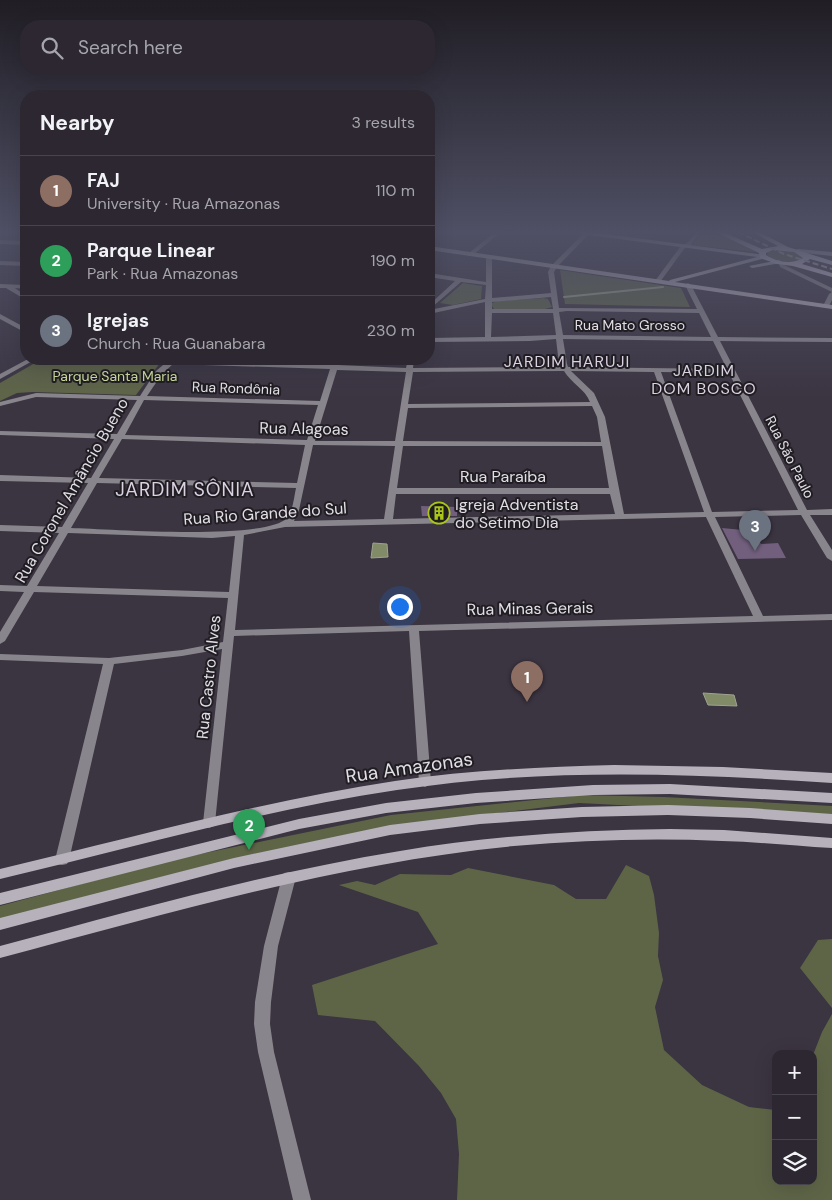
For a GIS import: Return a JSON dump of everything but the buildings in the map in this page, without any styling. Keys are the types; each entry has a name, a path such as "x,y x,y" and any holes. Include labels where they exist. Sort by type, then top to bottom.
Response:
{"street":[{"path":"8,288 20,295"},
{"path":"435,302 450,288"},
{"path":"488,288 488,340"},
{"path":"553,288 563,364 571,377 591,395 596,404 620,517"},
{"name":"Rua São Paulo","path":"690,288 804,513 832,558"},
{"path":"707,288 829,307 832,292"},
{"path":"435,308 448,309 488,300 554,296"},
{"path":"488,311 701,311"},
{"path":"0,316 20,328"},
{"name":"Rua Mato Grosso","path":"435,340 559,337 713,337 832,340"},
{"path":"0,377 22,365"},
{"name":"Rua Coronel Amâncio Bueno","path":"0,641 142,398 159,372 167,365"},
{"path":"222,365 410,370 732,371"},
{"path":"284,524 292,518 295,510 310,443 335,365"},
{"path":"388,522 410,365"},
{"path":"657,370 709,515 760,619"},
{"name":"Rua Rondônia","path":"0,404 36,395 323,403"},
{"path":"405,406 596,404"},
{"name":"Rua Alagoas","path":"0,433 310,443 606,444"},
{"path":"0,478 300,486"},
{"name":"Rua Paraíba","path":"393,490 614,491"},
{"name":"Rua Rio Grande do Sul","path":"0,528 212,535 267,530 284,524 832,512"},
{"name":"Rua Castro Alves","path":"209,823 240,533"},
{"path":"0,588 233,595"},
{"name":"Rua Minas Gerais","path":"229,633 414,626 832,617"},
{"path":"414,626 426,782"},
{"path":"0,657 109,661 182,653 227,645"},
{"path":"62,860 109,661"},
{"name":"Rua Amazonas","path":"0,874 209,823 323,798 426,782 562,770 638,768 722,770 832,778"},
{"path":"0,899 300,824 404,806 476,798 593,790 679,789 832,798"},
{"path":"0,924 234,863 390,830 480,819 582,812 677,811 750,813 832,819"},
{"path":"0,952 289,877 403,855 546,839 627,835 710,835 832,843"},
{"path":"289,877 270,946 262,1024 266,1052 302,1200"}],"green space":[{"path":"457,288 482,288 481,299 453,305 440,303"},
{"path":"563,288 681,288 690,307 565,304"},
{"path":"548,299 552,307 531,311 516,311 494,309 492,306 492,303 498,301"},
{"name":"Parque Santa Maria","path":"32,365 158,365 136,395 33,392 17,393 0,401 0,383"},
{"path":"582,795 664,797 832,806 832,816 579,803 400,825 0,920 0,906 166,861 391,815"},
{"path":"626,865 649,876 654,895 659,933 658,956 663,980 655,1007 664,1050 702,1085 749,1107 772,1110 772,1185 817,1185 817,1050 815,1050 832,1014 832,1200 457,1200 459,1154 456,1119 441,1093 419,1066 375,1021 318,1015 312,985 438,944 418,912 339,885 357,881 375,885 400,874 451,875 468,868 554,885 576,899 606,899"},
{"path":"832,939 832,1008 800,968 818,940"}],"shaded area":[{"path":"373,543 387,544 388,557 371,558"},
{"path":"703,693 734,695 737,706 708,705"}],"waterway":[{"path":"564,297 653,288"}],"place":[{"name":"Igreja Adventista do Setimo Dia","path":"439,513"},
{"name":"Igrejas","path":"755,551"},
{"name":"FAJ","path":"527,702"},
{"name":"Parque Linear","path":"249,850"}],"district":[{"name":"JARDIM HARUJI","path":"567,361"},
{"name":"JARDIM DOM BOSCO","path":"704,379"},
{"name":"JARDIM SÔNIA","path":"185,489"}]}
